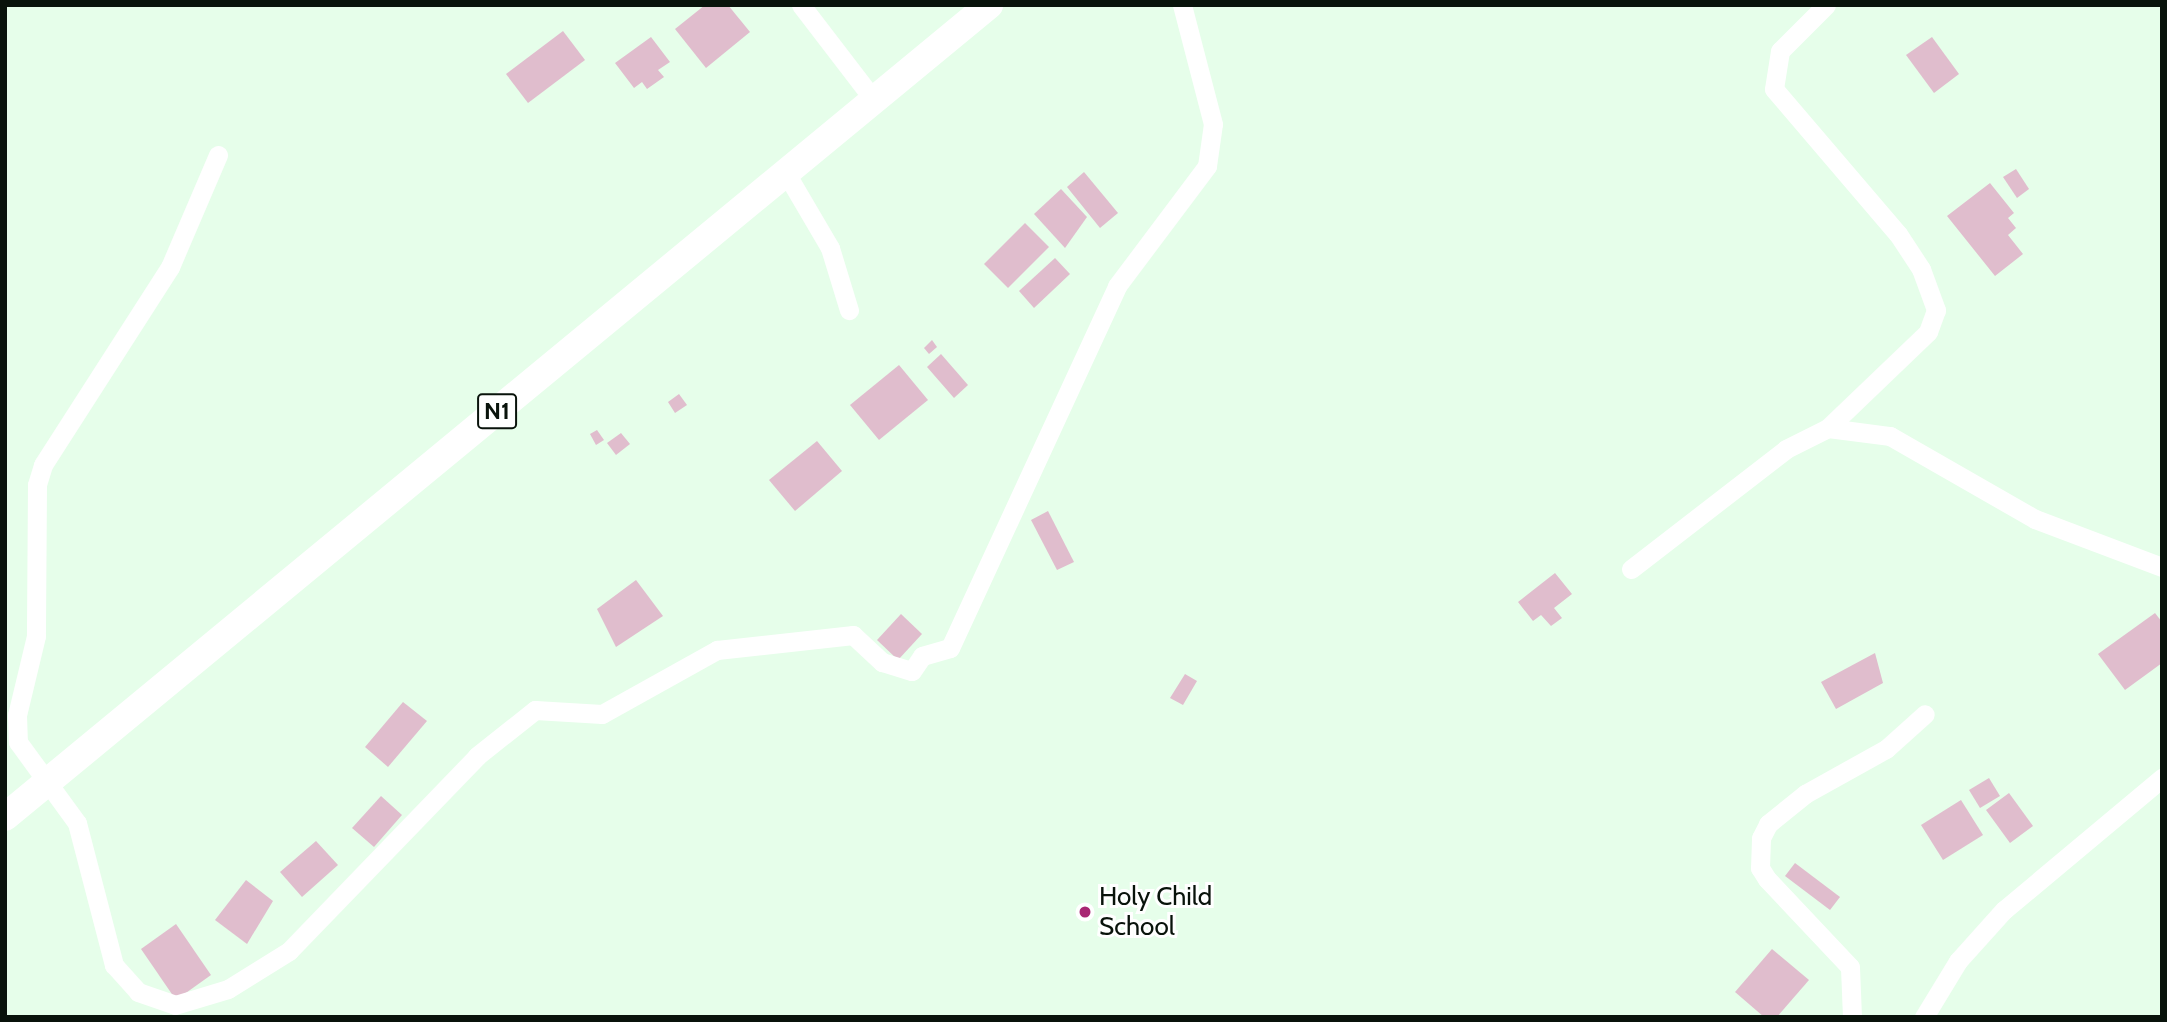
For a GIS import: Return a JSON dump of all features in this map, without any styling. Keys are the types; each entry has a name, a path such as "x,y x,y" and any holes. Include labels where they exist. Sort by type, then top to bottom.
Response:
{"highway":[{"name":"N1","path":"5,817 989,5"}],"street":[{"path":"802,5 874,100"},
{"path":"218,155 170,267 43,465 37,485 36,636 17,730 46,783 77,823 124,982 156,1002 199,1002 289,951 477,756 535,710 601,714 695,658 730,648 853,635 882,662 912,671 922,656 950,648 1117,286 1207,166 1213,124 1182,5"},
{"path":"1631,569 1786,449 1828,428 1928,332 1936,310 1921,269 1898,234 1774,89 1780,51 1826,5"},
{"path":"786,173 830,248 849,310"},
{"path":"1828,428 1890,436 2035,519 2162,567"},
{"path":"1852,1017 1850,967 1767,879 1760,868 1761,838 1768,824 1805,794 1886,749 1926,715"},
{"path":"1924,1017 1958,961 2004,911 2162,778"}],"building":[{"path":"705,5 728,5 750,32 706,68 675,29"},
{"path":"563,31 585,60 528,103 506,74"},
{"path":"651,37 670,62 658,70 664,77 647,89 642,82 634,88 615,63"},
{"path":"1932,37 1959,74 1934,93 1906,55"},
{"path":"2016,169 2029,189 2017,198 2003,177"},
{"path":"1084,172 1118,213 1100,228 1067,187"},
{"path":"1990,183 2014,213 2008,218 2016,228 2008,235 2023,254 1995,276 1947,216"},
{"path":"1061,189 1087,217 1065,248 1034,214"},
{"path":"1025,223 1049,247 1008,288 984,264"},
{"path":"1055,258 1070,274 1034,308 1019,291"},
{"path":"932,340 937,347 929,354 924,348"},
{"path":"941,354 968,385 954,398 927,367"},
{"path":"899,365 928,400 879,440 850,405"},
{"path":"679,394 687,405 675,413 668,402"},
{"path":"597,430 604,440 596,445 590,434"},
{"path":"621,433 630,444 616,455 607,443"},
{"path":"817,441 842,471 795,511 769,480"},
{"path":"1048,511 1074,562 1057,570 1031,520"},
{"path":"1555,573 1572,594 1554,608 1562,618 1551,626 1541,615 1533,621 1518,602"},
{"path":"636,580 663,616 616,647 597,609"},
{"path":"2155,613 2162,622 2162,663 2125,690 2098,654"},
{"path":"901,614 922,634 898,660 877,640"},
{"path":"1875,653 1883,683 1836,709 1821,682"},
{"path":"1185,674 1197,681 1183,705 1170,698"},
{"path":"403,702 427,721 388,767 365,747"},
{"path":"1989,778 2000,796 1980,808 1969,790"},
{"path":"2009,793 2033,826 2010,843 1986,810"},
{"path":"381,796 402,815 374,847 352,828"},
{"path":"1961,800 1983,835 1943,860 1921,825"},
{"path":"316,841 338,865 302,897 280,872"},
{"path":"1795,863 1840,897 1830,910 1785,876"},
{"path":"246,880 273,901 247,944 215,920"},
{"path":"176,924 211,975 176,1000 141,949"},
{"path":"1772,949 1809,980 1777,1017 1764,1017 1735,992"}],"place":[{"name":"Holy Child School","path":"1085,912"}]}
